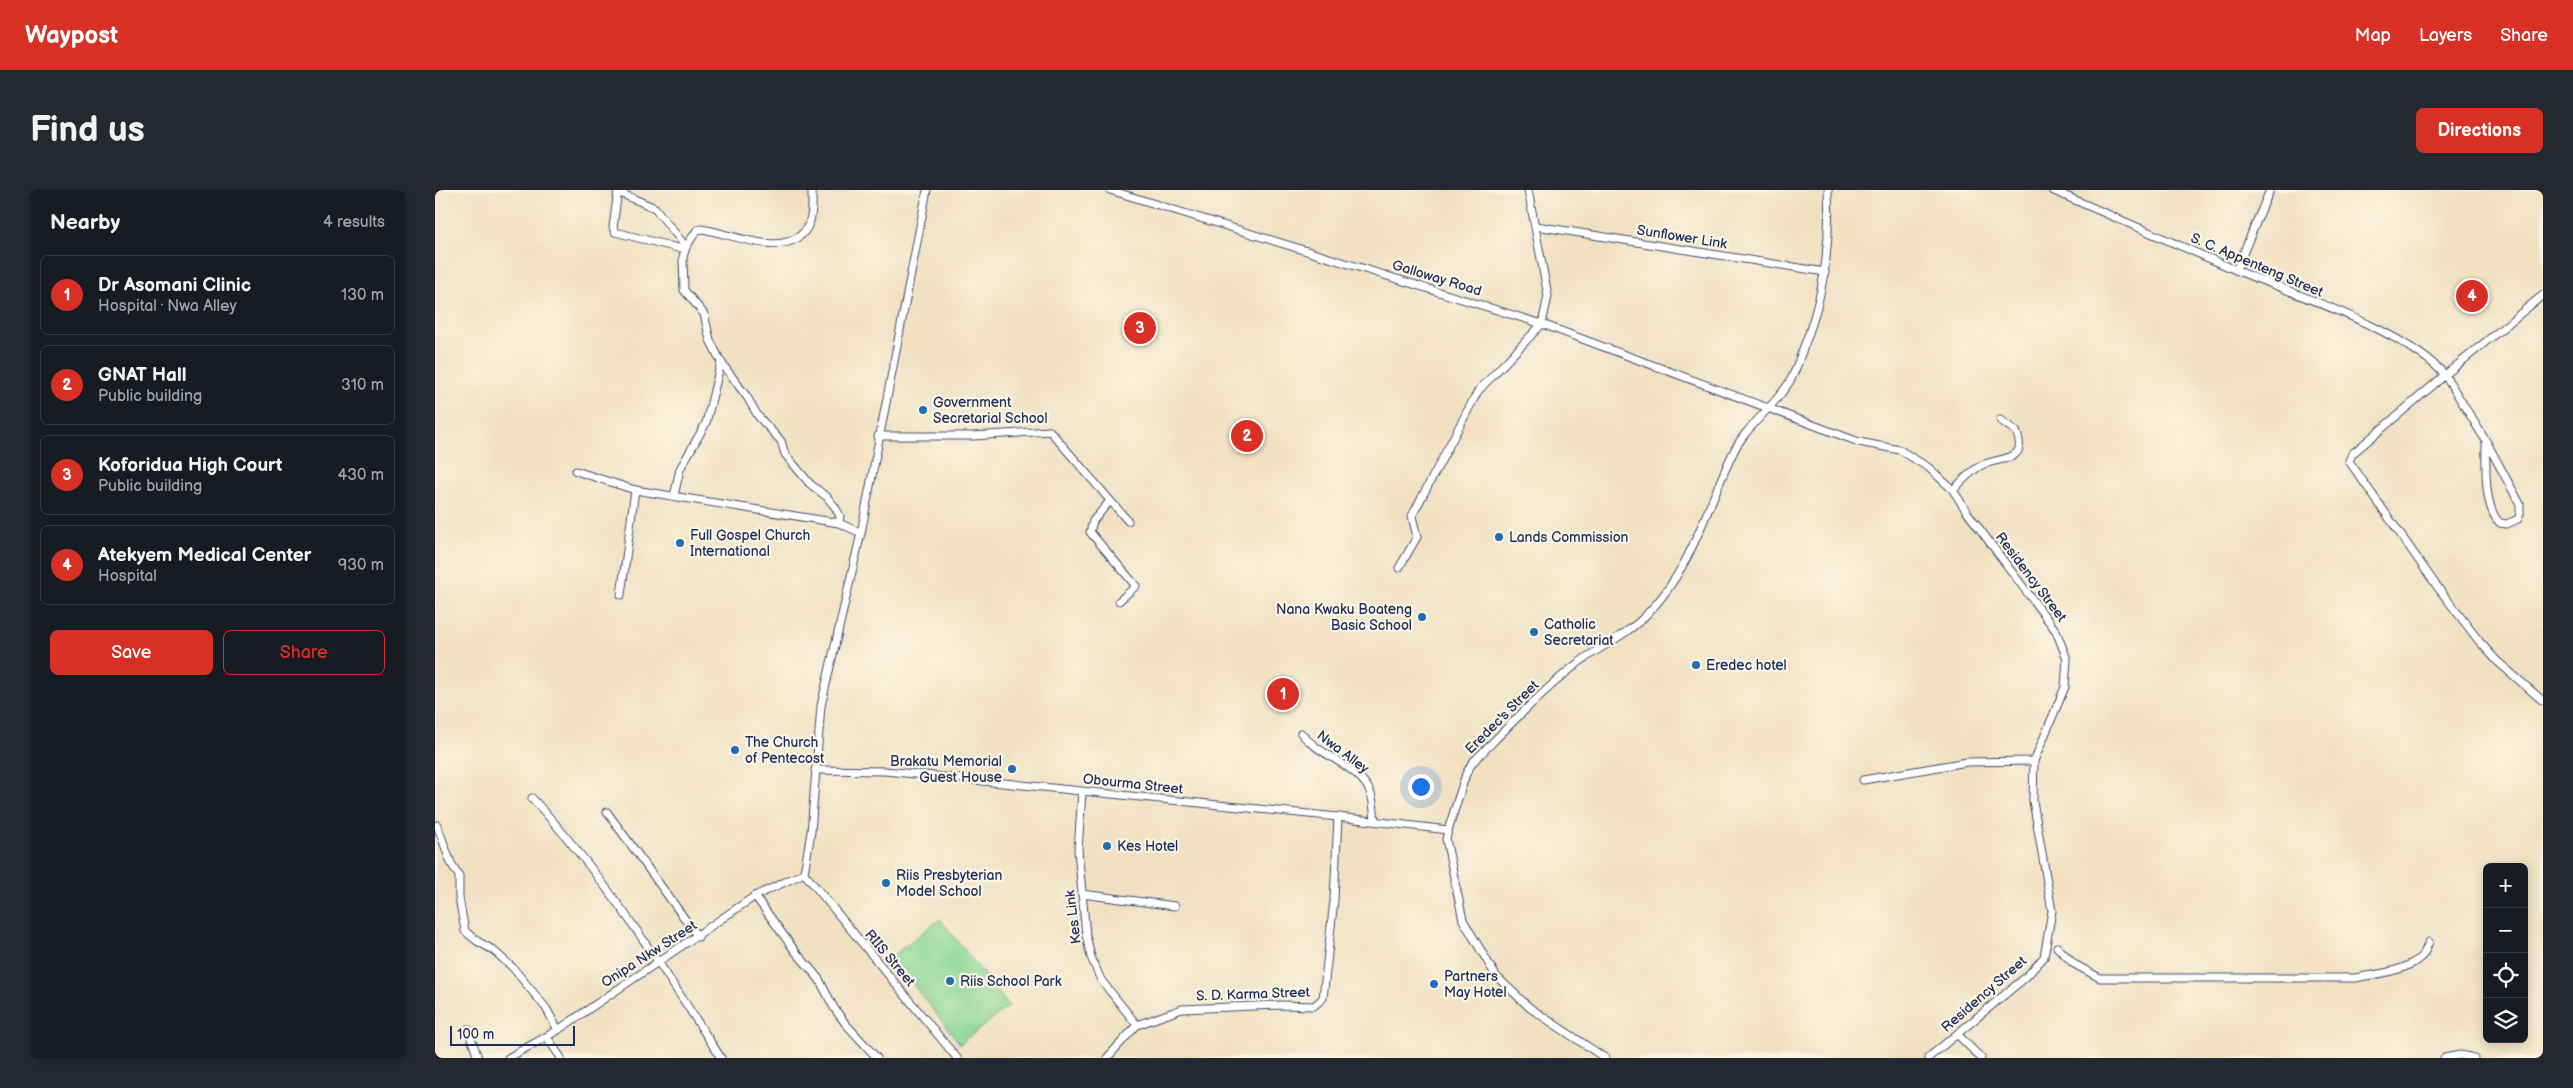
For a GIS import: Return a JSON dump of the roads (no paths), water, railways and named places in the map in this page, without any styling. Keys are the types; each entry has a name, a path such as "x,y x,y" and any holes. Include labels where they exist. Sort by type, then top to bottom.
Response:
{"street":[{"path":"812,190 809,222 800,235 785,242 762,244 701,229 697,230 686,247 683,257 684,290 704,314 710,340 721,362 747,396 758,416 781,441 785,454 810,484 827,497 835,507 840,516 839,523"},
{"path":"804,873 811,832 821,706 861,533 878,436 927,190"},
{"name":"Galloway Road","path":"1110,190 1542,324 1753,401"},
{"path":"1399,568 1417,537 1412,516 1474,397 1542,324 1548,296 1528,190"},
{"name":"Eredec's Street","path":"1605,1058 1530,1008 1496,976 1463,920 1446,839 1448,830 1466,774 1472,763 1525,709 1574,666 1646,616 1673,583 1699,534 1731,455 1745,434 1769,409 1790,380 1820,303 1825,272 1829,213 1827,190"},
{"name":"S. C. Appenteng Street","path":"2052,190 2355,320 2427,357 2445,376 2486,441 2520,504 2521,514 2518,519 2507,524 2497,520 2490,500 2486,481 2486,441"},
{"path":"2235,270 2270,190"},
{"path":"618,191 655,208 686,247 678,248 615,232 613,228 618,191"},
{"name":"Sunflower Link","path":"1536,226 1825,272"},
{"path":"2543,295 2352,454 2349,461 2436,585 2479,641 2497,661 2543,701"},
{"path":"674,496 680,469 706,423 721,362"},
{"name":"Residency Street","path":"1753,401 1769,409 1859,442 1900,450 1929,468 1953,490 1967,512 2056,631 2067,659 2065,687 2034,761 2033,801 2052,910 2044,956 2026,977 1928,1058"},
{"path":"1953,490 1979,467 1989,462 2006,460 2016,455 2019,447 2016,431 2000,420"},
{"path":"878,436 973,436 1051,431 1109,502 1128,521"},
{"path":"576,470 635,490 839,523 861,533"},
{"path":"621,596 635,490"},
{"path":"1109,502 1093,521 1090,532 1136,586 1119,601"},
{"name":"Nwa Alley","path":"1301,733 1309,743 1359,777 1371,794 1375,821"},
{"path":"1863,780 1967,762 2034,761"},
{"name":"Obourma Street","path":"815,770 885,771 1448,830"},
{"name":"Kes Link","path":"1082,792 1078,850 1091,957 1101,980 1137,1025"},
{"path":"532,798 594,871 659,961 721,1058"},
{"path":"607,812 698,937"},
{"name":"S. D. Karma Street","path":"1107,1058 1137,1025 1182,1010 1281,1005 1315,1006 1320,1003 1323,998 1334,900 1338,817"},
{"path":"437,825 451,863 459,876 459,898 465,931 477,942 493,950 513,968 546,1008 558,1030"},
{"name":"Onipa Nkw Street","path":"508,1058 558,1030 659,961 698,937 755,896 804,873"},
{"name":"RIIS Street","path":"804,873 957,1058"},
{"path":"1082,894 1175,906"},
{"path":"755,896 795,952 819,979 840,1016 877,1058"},
{"path":"2057,947 2074,964 2100,978 2355,978 2383,973 2406,965 2422,956 2429,942"},
{"path":"468,1029 479,1058"},
{"path":"1957,1034 1981,1058"},
{"path":"547,1037 561,1058"},
{"path":"1589,1058 1597,1052"},
{"path":"2444,1058 2460,1055 2474,1058"}],"place":[{"name":"Atekyem Medical Center","path":"2472,296"},
{"name":"Koforidua High Court","path":"1140,328"},
{"name":"Government Secretarial School","path":"923,410"},
{"name":"GNAT Hall","path":"1247,436"},
{"name":"Lands Commission","path":"1499,537"},
{"name":"Full Gospel Church International","path":"680,543"},
{"name":"Nana Kwaku Boateng Basic School","path":"1422,617"},
{"name":"Catholic Secretariat","path":"1534,632"},
{"name":"Eredec hotel","path":"1696,665"},
{"name":"Dr Asomani Clinic","path":"1283,694"},
{"name":"The Church of Pentecost","path":"735,750"},
{"name":"Brakatu Memorial Guest House","path":"1012,769"},
{"name":"Kes Hotel","path":"1107,846"},
{"name":"Riis Presbyterian Model School","path":"886,883"},
{"name":"Riis School Park","path":"950,981"},
{"name":"Partners May Hotel","path":"1434,984"}]}
